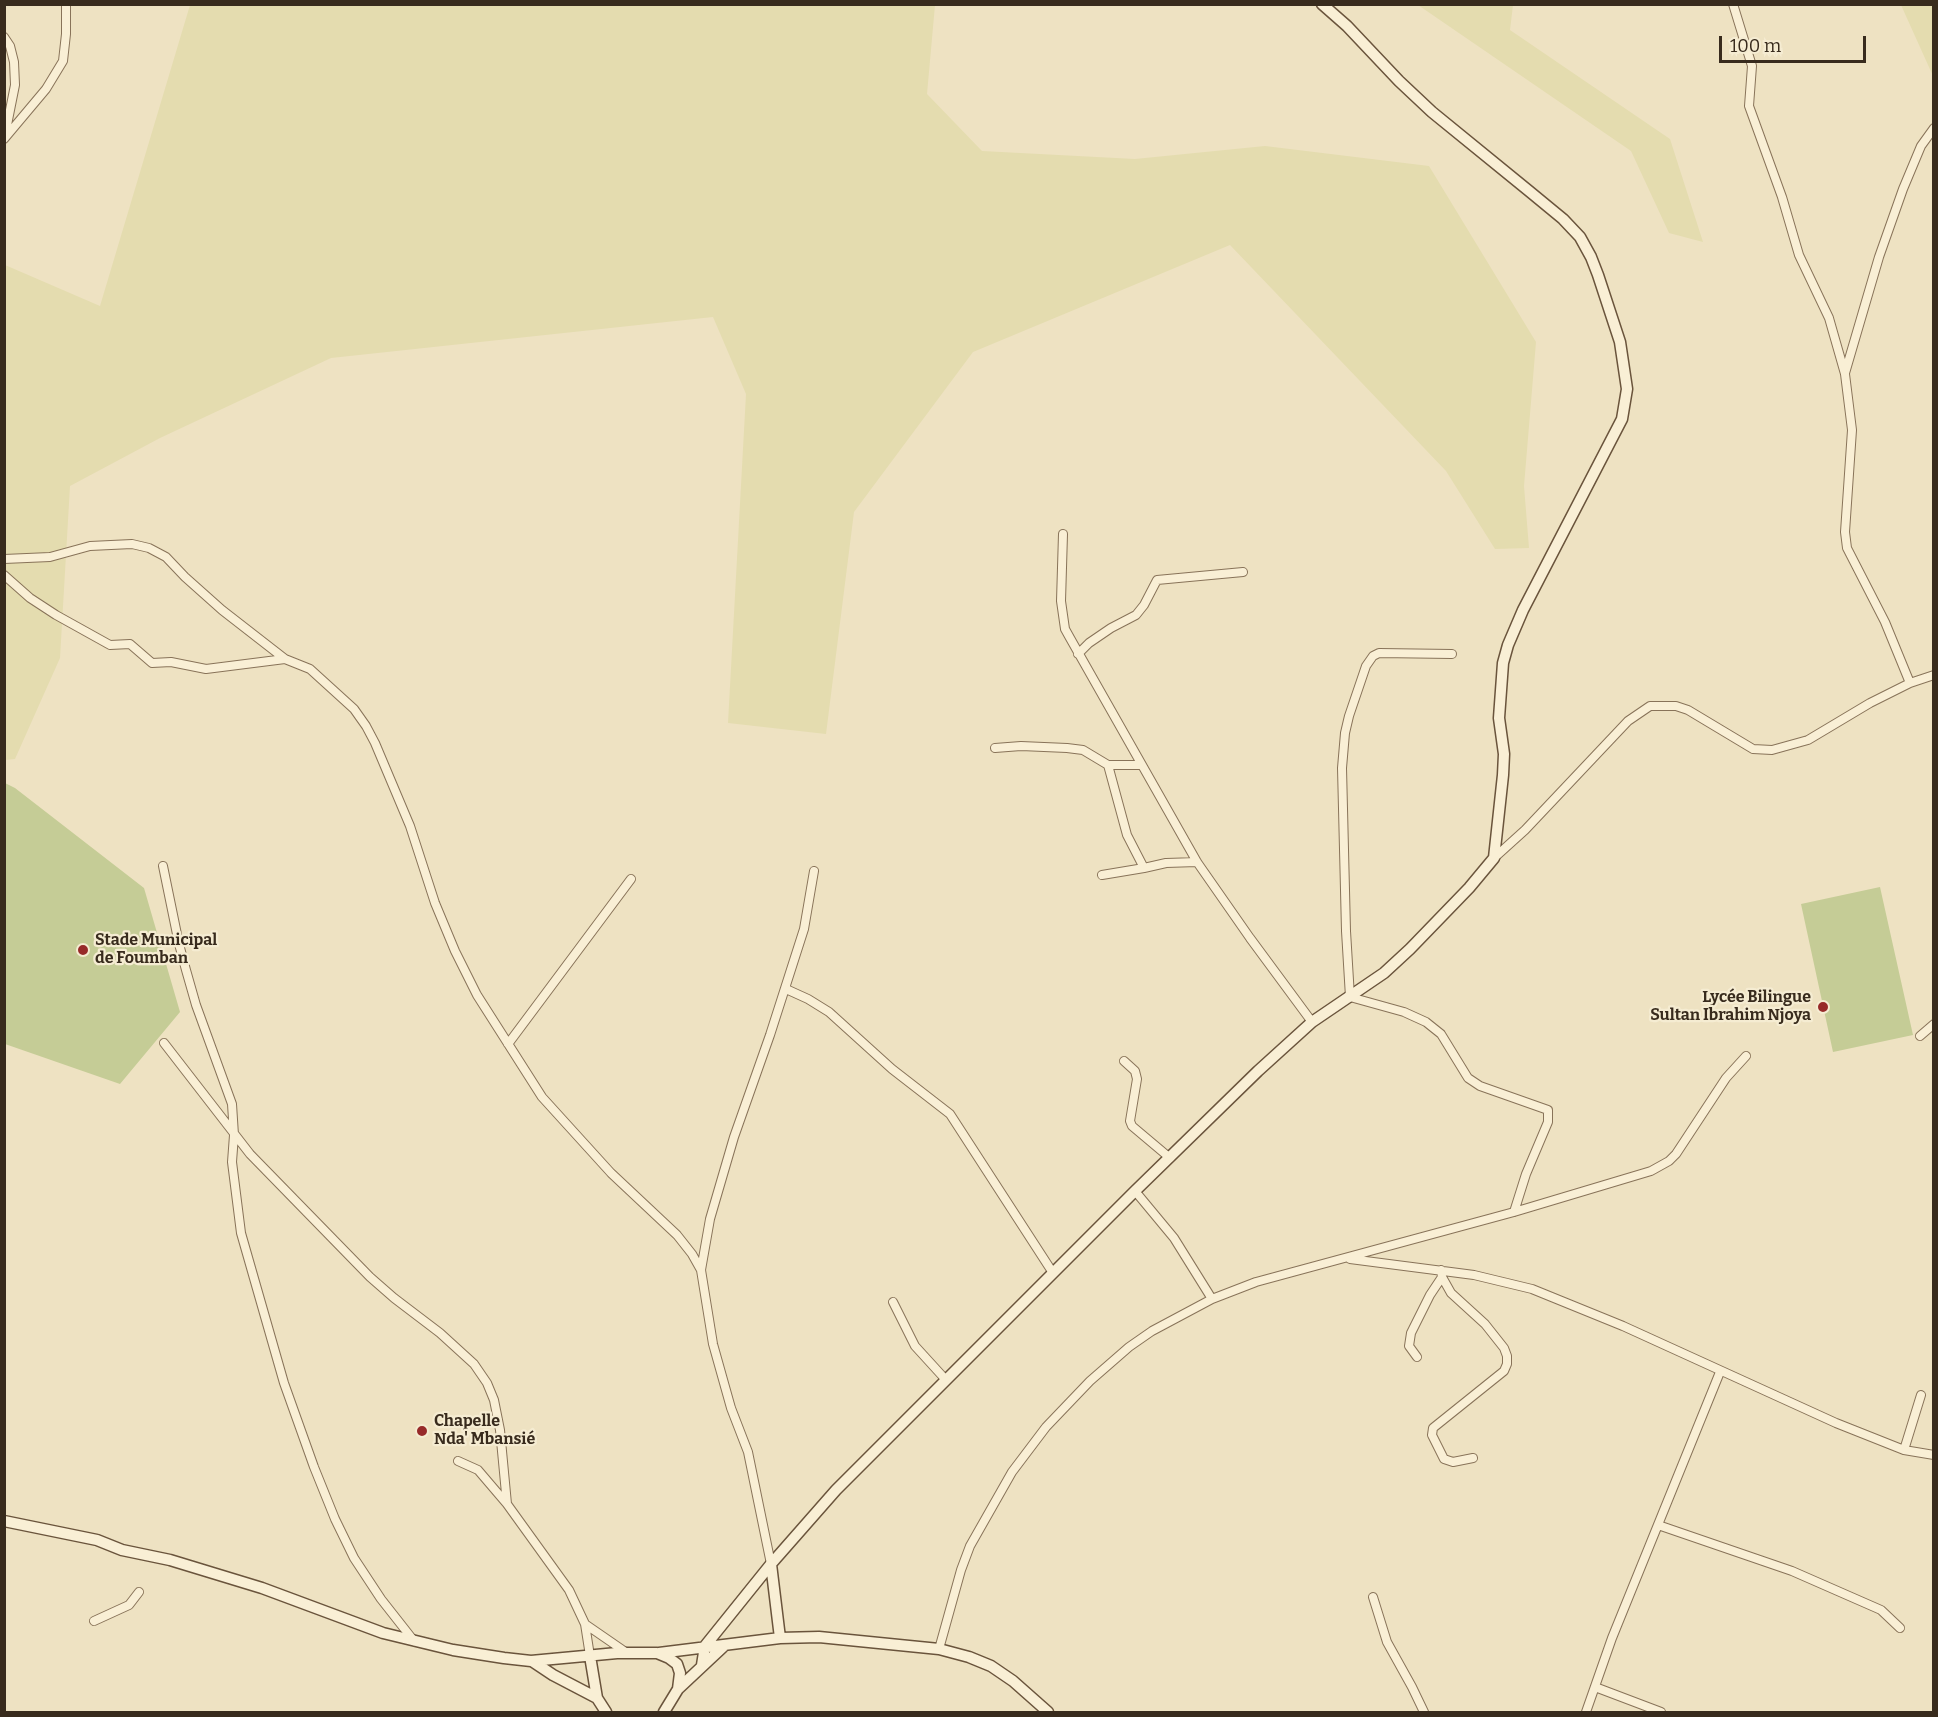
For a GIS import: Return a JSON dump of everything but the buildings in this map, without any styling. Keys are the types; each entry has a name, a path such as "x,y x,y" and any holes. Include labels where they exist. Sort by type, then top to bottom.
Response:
{"street":[{"path":"4,137 46,89 63,61 66,4"},
{"path":"1322,4 1347,26 1432,112 1563,219 1580,237 1598,275 1620,342 1627,389 1622,419 1523,610 1503,663 1499,718 1504,754 1494,858"},
{"path":"1733,4 1752,66 1749,106 1776,178 1799,255 1829,318 1845,374 1852,430 1845,532 1847,548 1885,622 1910,683"},
{"path":"4,37 10,46 14,62 15,85 4,137"},
{"path":"1845,374 1879,257 1903,189 1921,146 1934,128"},
{"path":"1063,534 1061,601 1065,629 1197,862 1312,1022"},
{"path":"4,559 50,557 90,546 132,544 149,548 166,557 185,578 222,610 285,659 310,669 354,709 366,726 410,826 435,903 455,951 477,995 507,1044 542,1097 611,1173 677,1235 693,1254 701,1270 713,1344 731,1408 748,1452 771,1564 780,1638"},
{"path":"1078,654 1089,643 1136,615 1157,580 1243,572"},
{"path":"4,575 30,598 56,615 110,645 130,644 152,663 171,662 206,669 285,659"},
{"path":"1350,996 1342,768 1349,716 1366,666 1373,656 1379,653 1452,654"},
{"path":"702,1665 705,1646 771,1564 836,1491 1135,1191 1312,1022 1384,973 1410,949 1469,888 1494,858 1525,830 1628,721 1650,706 1676,706 1688,710 1734,740 1763,751 1808,740 1870,703 1910,683 1934,675"},
{"path":"995,748 1021,746 1083,750 1108,765 1140,765"},
{"path":"1108,765 1127,835 1144,868"},
{"path":"1102,875 1166,863 1197,862"},
{"path":"163,866 179,944 196,1005 232,1104 234,1135 232,1162 240,1233 284,1383 314,1467 335,1519 354,1557 381,1599 415,1642"},
{"path":"701,1270 708,1228 734,1137 786,989 804,929 814,871"},
{"path":"507,1044 631,879"},
{"path":"786,989 829,1012 892,1069 950,1114 1053,1273"},
{"path":"1350,996 1404,1012 1426,1022 1445,1039 1468,1078 1480,1086 1548,1110 1550,1116 1526,1174 1514,1212"},
{"path":"1920,1036 1934,1024"},
{"path":"164,1043 250,1155 370,1277 440,1333 474,1364 487,1383 494,1400 500,1430 507,1504"},
{"path":"939,1649 970,1546 1012,1472 1046,1427 1090,1381 1129,1347 1152,1331 1212,1299 1280,1275 1514,1212 1651,1171 1669,1161 1682,1146 1726,1078 1746,1056"},
{"path":"1124,1061 1135,1071 1137,1079 1130,1121 1132,1126 1170,1158"},
{"path":"1135,1191 1174,1239 1212,1299"},
{"path":"1344,1258 1442,1274 1474,1275 1532,1289 1593,1313 1836,1423 1904,1450 1934,1455"},
{"path":"1416,1357 1409,1346 1411,1333 1442,1274"},
{"path":"1442,1274 1451,1293 1485,1324 1504,1348 1507,1356 1508,1364 1504,1371 1432,1428 1432,1435 1444,1459 1453,1461 1473,1458"},
{"path":"893,1302 915,1346 946,1380"},
{"path":"1586,1713 1612,1638 1720,1372"},
{"path":"1904,1450 1921,1395"},
{"path":"458,1461 478,1470 507,1504 560,1576 585,1624 597,1698 606,1713"},
{"path":"4,1521 97,1540 122,1550 193,1567 262,1588 354,1623 415,1642 504,1659 531,1661 627,1653 657,1653 780,1638 841,1638 939,1649 969,1657 991,1666 1013,1681 1048,1713"},
{"path":"1658,1525 1792,1571 1881,1610 1900,1628"},
{"path":"94,1621 129,1605 139,1592"},
{"path":"1373,1597 1387,1642 1424,1713"},
{"path":"585,1624 627,1653"},
{"path":"664,1713 678,1689 725,1645"},
{"path":"657,1653 669,1658 677,1665 680,1673 678,1689"},
{"path":"531,1661 597,1698"},
{"path":"1595,1687 1661,1713"}],"shaded area":[{"path":"190,5 935,5 927,94 982,151 1135,159 1265,146 1429,166 1536,342 1524,486 1529,548 1495,549 1446,471 1230,245 973,352 854,512 826,734 728,723 746,394 713,317 331,358 160,438 70,486 60,658 15,759 5,760 5,265 100,306"},
{"path":"1418,5 1513,5 1510,30 1670,139 1703,242 1669,233 1631,151"},
{"path":"1901,5 1933,5 1933,76"}],"green space":[{"name":"Stade Municipal de Foumban","path":"5,783 15,788 144,888 180,1012 120,1084 5,1044"},
{"path":"1880,887 1913,1035 1833,1052 1801,904"}],"place":[{"name":"Stade Municipal de Foumban","path":"83,950"},
{"name":"Lycée Bilingue Sultan Ibrahim Njoya","path":"1823,1007"},
{"name":"Chapelle Nda' Mbansié","path":"422,1431"}]}
